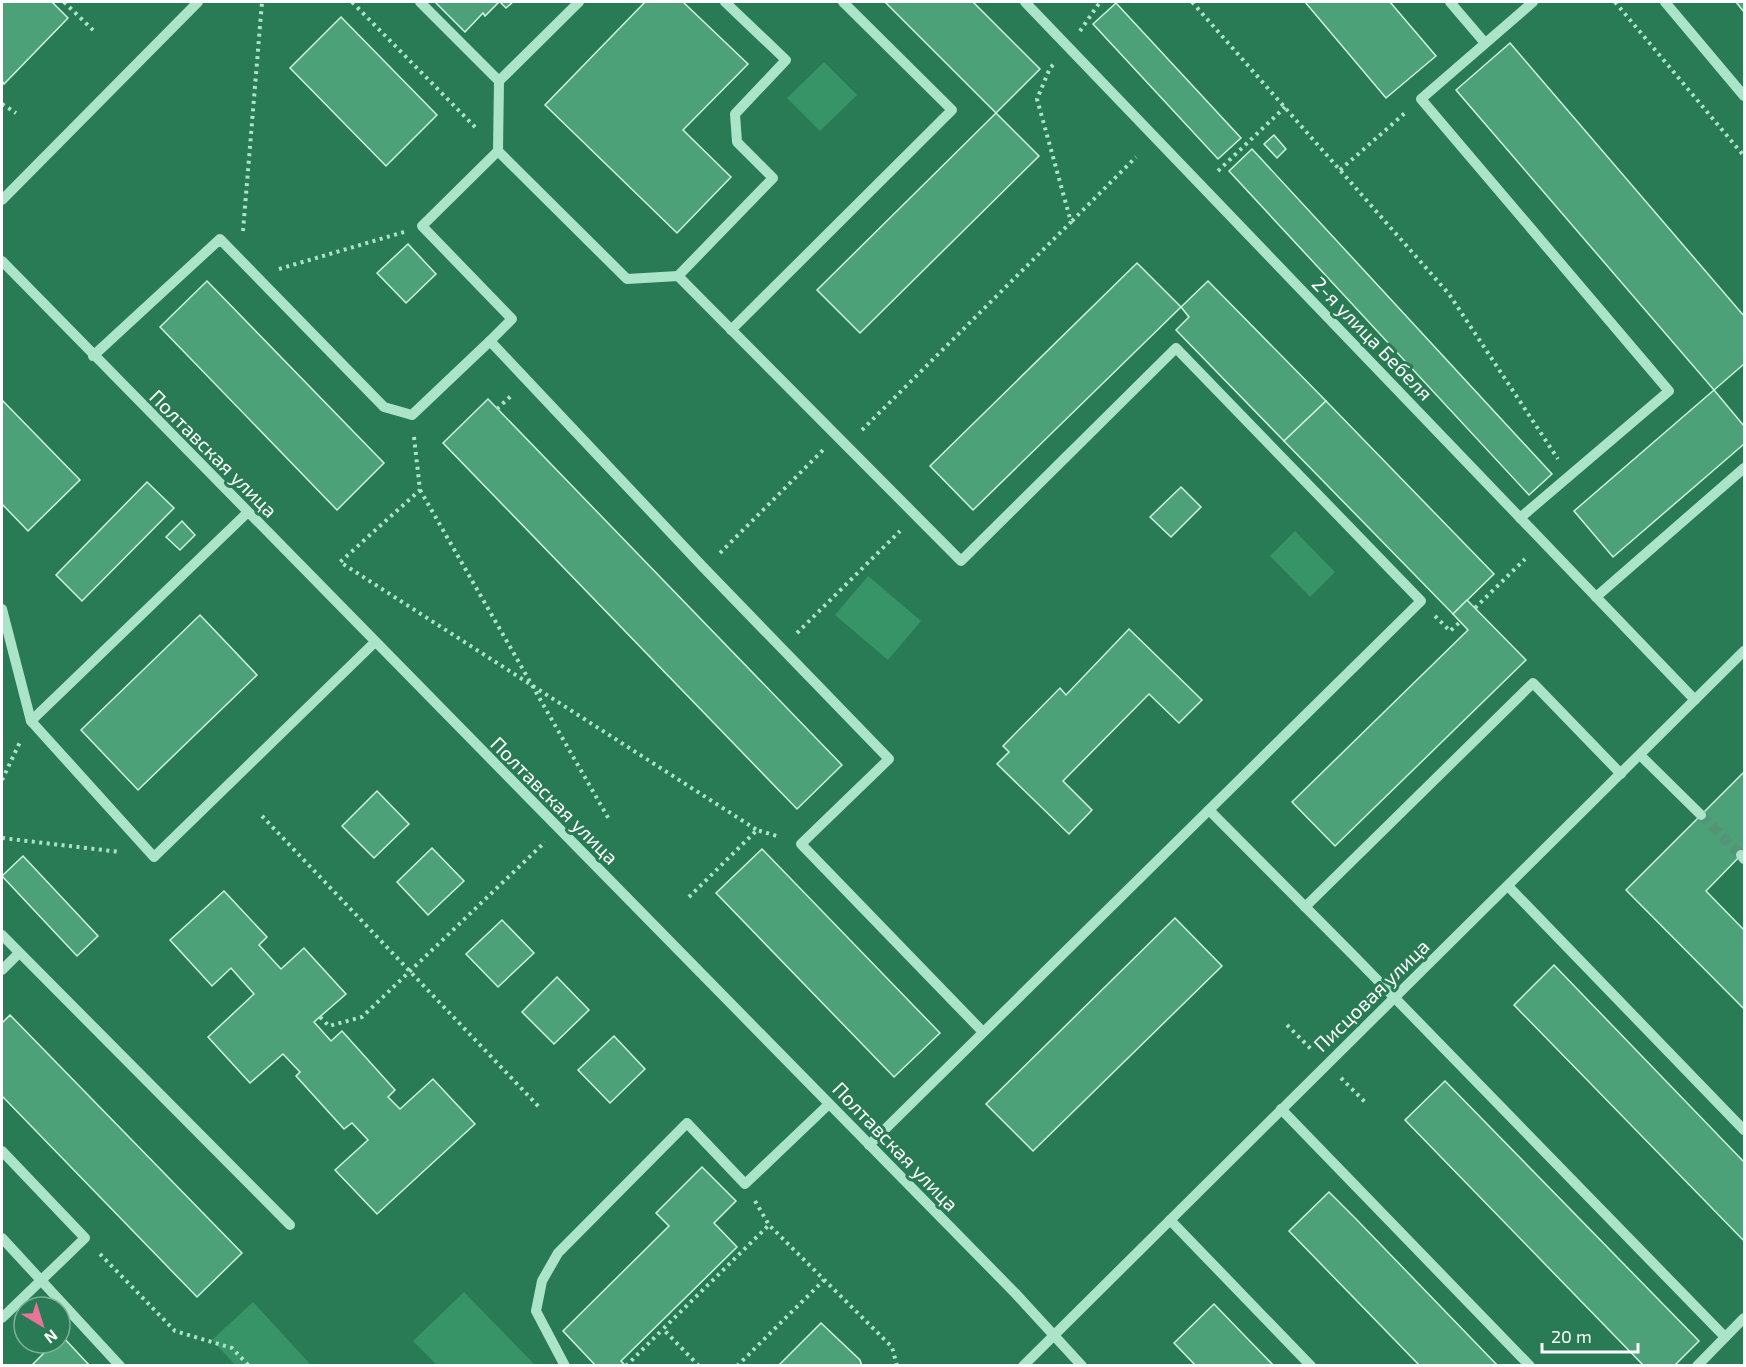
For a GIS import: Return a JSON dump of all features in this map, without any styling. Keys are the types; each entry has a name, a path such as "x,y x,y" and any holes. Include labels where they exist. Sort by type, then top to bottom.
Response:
{"street":[{"path":"2,200 198,2"},
{"path":"420,2 499,81"},
{"path":"93,356 220,239 384,407 412,415 512,319 422,226 498,151 499,81 579,2"},
{"path":"498,151 627,279 678,276 773,178 737,142 735,114 786,60 725,2"},
{"path":"730,330 951,110 843,2"},
{"name":"2-я улица Бебеля","path":"1025,2 1695,700"},
{"path":"1449,2 1485,43"},
{"path":"1520,518 1669,391 1421,99 1533,2"},
{"path":"1665,2 1744,96"},
{"name":"Полтавская улица","path":"2,261 1007,1285 1082,1365"},
{"path":"678,276 961,561 1176,348 1421,601 869,1145"},
{"path":"490,341 889,759 801,844 983,1032"},
{"path":"1596,597 1744,468"},
{"path":"31,720 247,513"},
{"path":"2,609 31,720 154,857 375,642"},
{"name":"Писцовая улица","path":"1023,1365 1744,651"},
{"path":"1305,907 1533,683 1621,774"},
{"path":"1640,755 1701,815"},
{"path":"1209,810 1725,1337"},
{"path":"1508,886 1744,1130"},
{"path":"2,935 290,1225"},
{"path":"2,970 19,952"},
{"path":"565,1365 536,1311 542,1281 558,1253 687,1123 745,1184 829,1104"},
{"path":"1281,1109 1530,1365"},
{"path":"2,1151 85,1238 2,1318"},
{"path":"1170,1220 1311,1365"},
{"path":"2,1238 120,1365"},
{"path":"1697,1365 1744,1318"}],"path":[{"path":"64,2 95,32"},
{"path":"241,260 262,2"},
{"path":"351,2 498,151"},
{"path":"1071,222 1037,99 1050,68 1070,48 1100,2"},
{"path":"1192,2 1449,294 1569,476"},
{"path":"1615,2 1744,156"},
{"path":"1340,170 1421,99"},
{"path":"2,104 16,113"},
{"path":"1203,187 1285,107"},
{"path":"846,446 1136,157"},
{"path":"256,275 422,226"},
{"path":"412,415 420,490 610,821"},
{"path":"705,568 836,436"},
{"path":"420,490 340,562 758,830 801,844"},
{"path":"782,648 916,516"},
{"path":"1475,608 1525,559"},
{"path":"1421,601 1450,632 1460,622"},
{"path":"2,780 31,720"},
{"path":"262,816 541,1109"},
{"path":"320,1017 329,1026 362,1017 558,829"},
{"path":"689,897 758,830"},
{"path":"2,838 154,857"},
{"path":"1287,1025 1312,1050"},
{"path":"1340,1078 1366,1103"},
{"path":"745,1184 769,1225 892,1347 897,1365"},
{"path":"626,1365 769,1225"},
{"path":"85,1238 175,1331 232,1348 249,1365"},
{"path":"737,1365 824,1280"},
{"path":"663,1329 699,1365"}],"green space":[{"path":"824,62 857,95 820,131 787,98"},
{"path":"1295,531 1335,572 1310,597 1270,556"},
{"path":"868,576 921,621 888,660 835,615"},
{"path":"464,1292 535,1365 437,1365 413,1341"},
{"path":"253,1302 311,1365 235,1365 212,1340"}],"building":[{"path":"2,2 52,2 68,18 4,84 2,81"},
{"path":"435,2 499,2 485,16 483,13 465,32"},
{"path":"500,2 513,2 506,8"},
{"path":"645,2 683,2 748,64 683,130 731,177 677,233 545,105"},
{"path":"885,2 973,2 1040,69 996,113"},
{"path":"1305,2 1390,2 1436,56 1386,98"},
{"path":"1736,2 1744,2 1744,12"},
{"path":"1116,3 1241,138 1218,159 1093,24"},
{"path":"341,17 437,115 386,166 290,68"},
{"path":"1510,43 1744,316 1744,364 1714,390 1456,90"},
{"path":"996,113 1039,156 860,333 817,290"},
{"path":"1274,135 1286,149 1277,158 1264,144"},
{"path":"1252,149 1552,474 1529,495 1229,171"},
{"path":"408,244 436,274 406,303 377,273"},
{"path":"1137,263 1181,307 973,510 930,466"},
{"path":"207,281 384,463 337,510 160,327"},
{"path":"1208,281 1326,401 1284,441 1176,330 1189,317 1181,307"},
{"path":"1714,390 1744,426 1744,444 1613,557 1574,511"},
{"path":"488,399 842,765 797,809 443,443"},
{"path":"2,400 80,480 28,531 2,504"},
{"path":"1326,401 1494,574 1453,614 1284,441"},
{"path":"147,482 174,508 82,601 56,575"},
{"path":"1181,487 1201,507 1171,537 1150,517"},
{"path":"182,521 195,535 180,550 166,537"},
{"path":"1467,600 1526,660 1335,846 1292,802 1468,630 1453,614"},
{"path":"200,615 257,675 138,790 81,730"},
{"path":"1129,629 1202,700 1179,723 1149,694 1063,781 1092,810 1069,834 997,764 1009,752 1003,746 1060,688 1066,695"},
{"path":"1744,772 1744,852 1706,891 1744,930 1744,1009 1626,890"},
{"path":"377,791 409,824 374,858 342,826"},
{"path":"432,848 464,881 428,915 397,882"},
{"path":"762,849 940,1033 894,1077 716,893"},
{"path":"23,856 98,936 77,956 2,876"},
{"path":"224,891 267,937 259,945 281,969 304,948 346,994 314,1022 331,1041 342,1031 395,1090 388,1097 400,1109 433,1079 475,1124 377,1214 335,1170 368,1140 352,1123 344,1129 296,1076 300,1072 283,1054 250,1083 208,1037 254,994 231,968 212,986 170,940"},
{"path":"1175,918 1222,966 1033,1151 986,1104"},
{"path":"502,920 534,953 498,987 466,954"},
{"path":"1554,965 1744,1162 1744,1241 1514,1005"},
{"path":"557,977 589,1010 554,1044 522,1012"},
{"path":"10,1015 242,1253 197,1297 2,1096 2,1023"},
{"path":"614,1036 645,1069 610,1103 578,1070"},
{"path":"1445,1081 1699,1341 1674,1366 1644,1366 1405,1120"},
{"path":"702,1167 736,1201 714,1223 737,1247 621,1361 626,1366 596,1366 563,1331 669,1226 656,1213"},
{"path":"1329,1192 1498,1366 1420,1366 1289,1231"},
{"path":"1214,1304 1274,1366 1196,1366 1174,1343"},
{"path":"821,1323 860,1360 862,1366 778,1366"},
{"path":"72,1347 90,1366 31,1366 42,1355 72,1355"}],"tunnel":[{"path":"1701,815 1741,855"}]}
